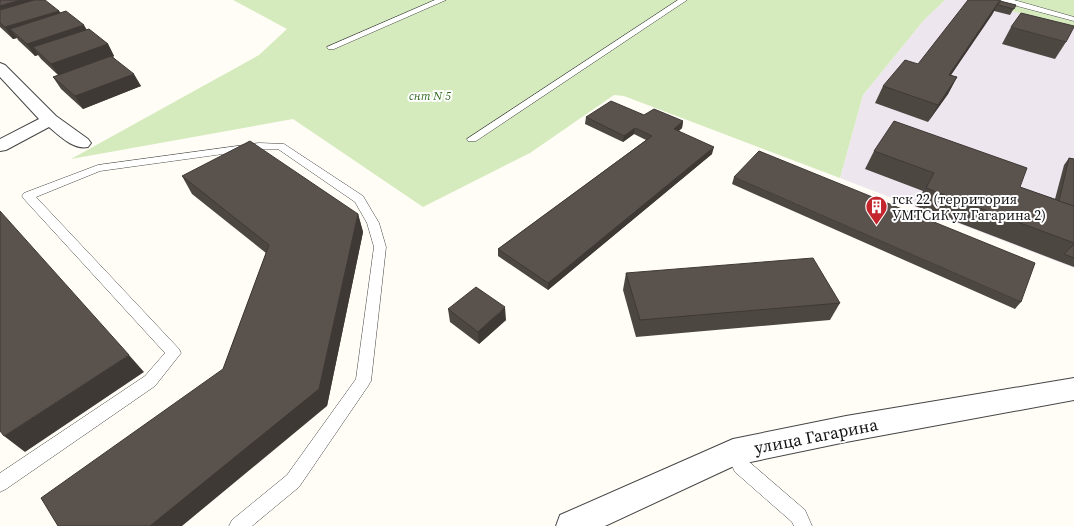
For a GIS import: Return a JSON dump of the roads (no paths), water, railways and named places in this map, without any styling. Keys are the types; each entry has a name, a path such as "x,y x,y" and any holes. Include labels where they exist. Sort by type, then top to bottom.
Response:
{"street":[{"path":"0,68 50,120 82,143"},
{"path":"0,146 50,120"},
{"name":"улица Гагарина","path":"571,526 733,452 846,429 1074,389"}],"lane":[{"path":"330,47 442,0"},
{"path":"472,139 683,0"},
{"path":"1005,0 1074,19"},
{"path":"0,483 150,381 174,353 28,196 98,168 259,146 280,146 359,199 372,223 380,248 363,381 293,481 238,526"},
{"path":"733,452 741,466 799,516 803,526"}],"place":[{"name":"гск 22 (территория УМТСиК ул Гагарина 2)","path":"877,226"}],"park label":[{"name":"снт N 5","path":"430,96"}]}
